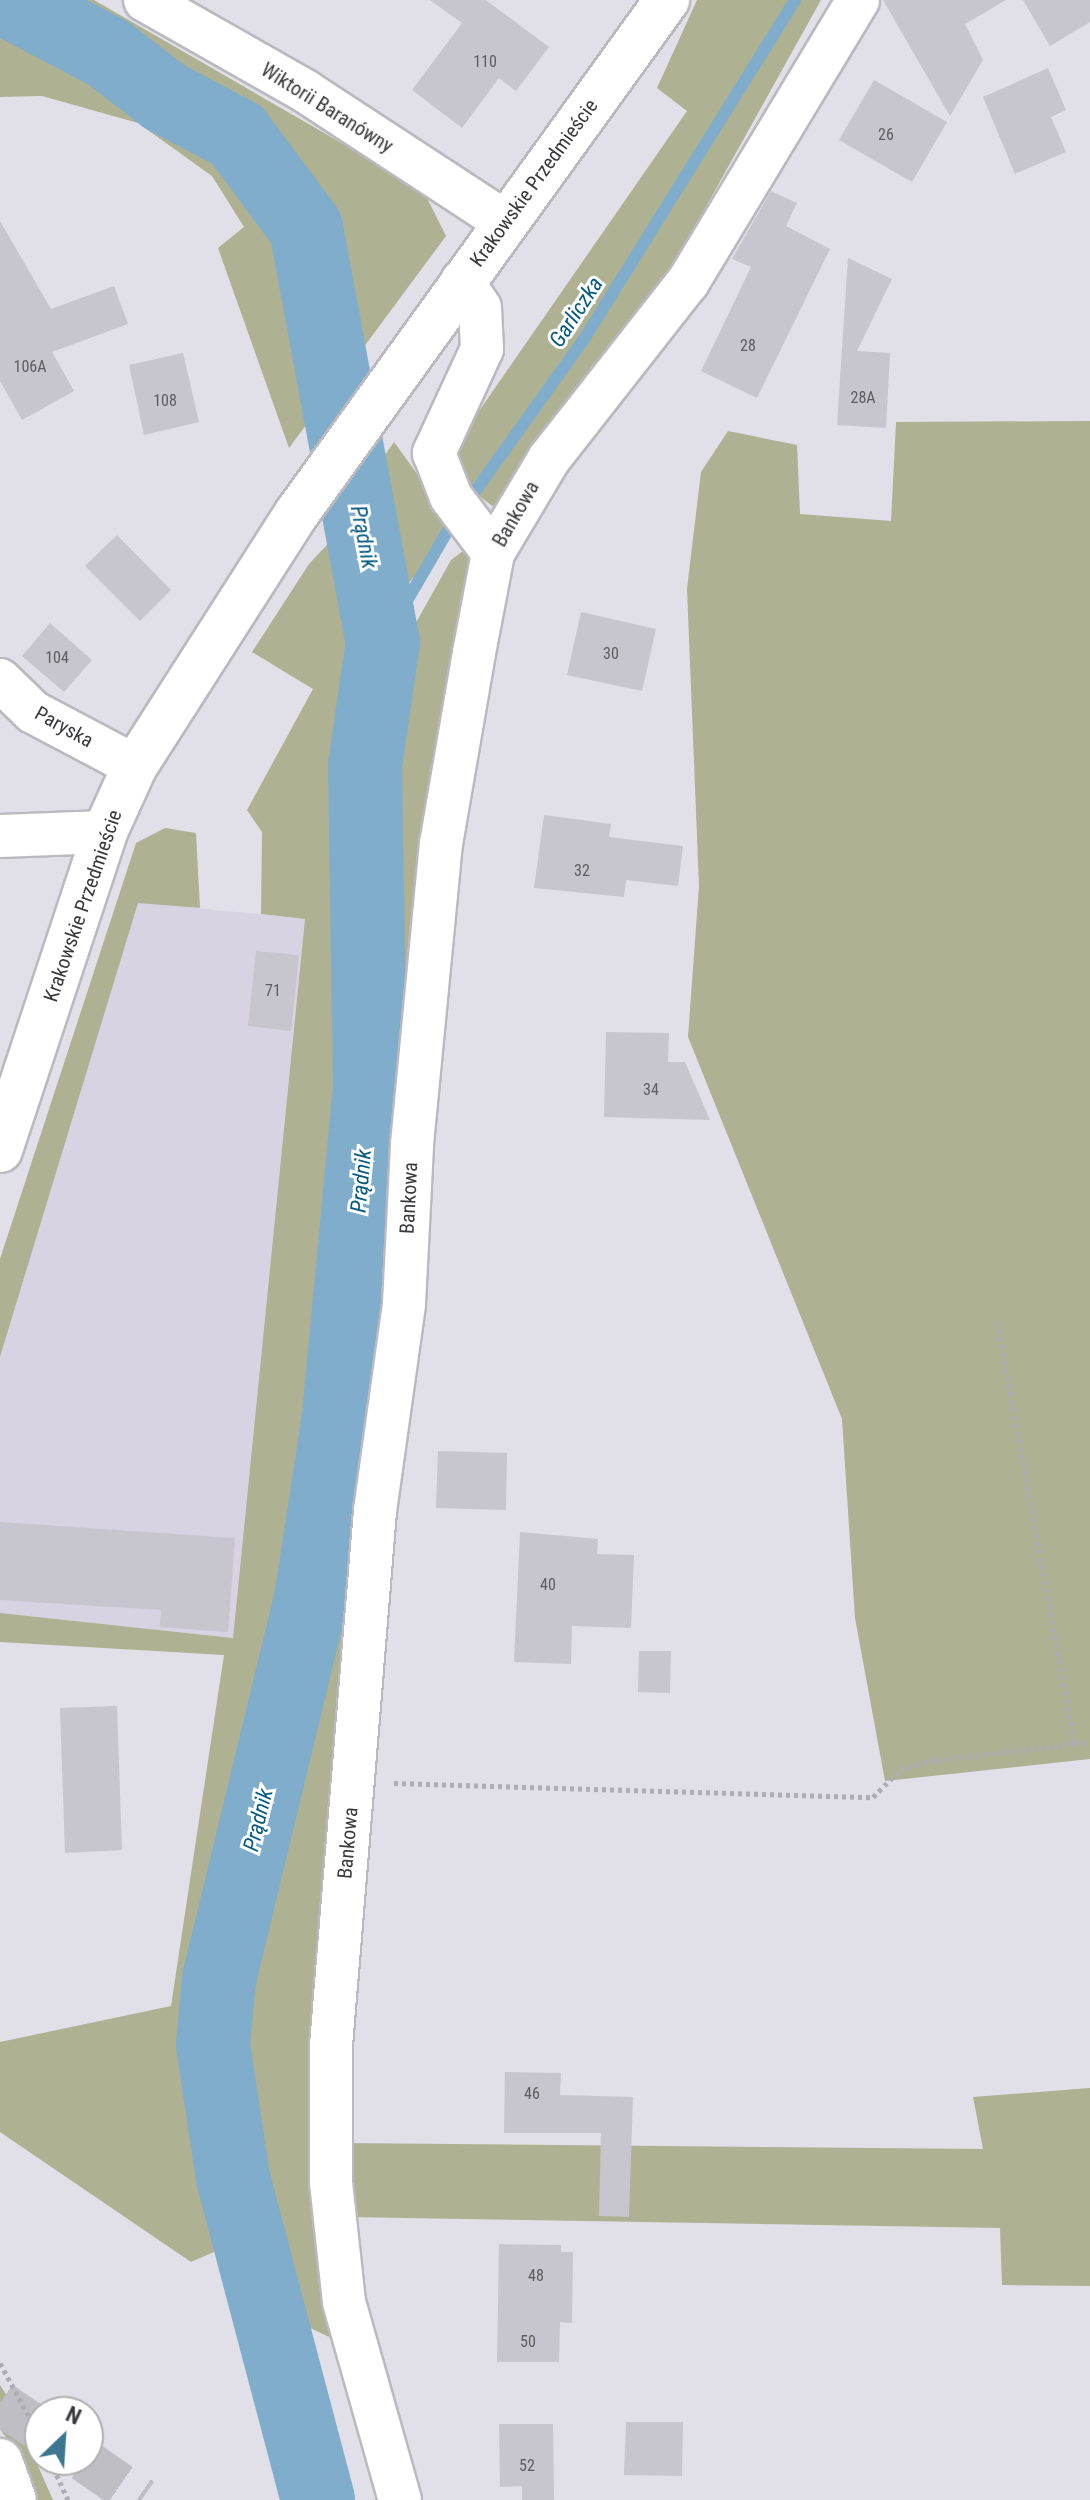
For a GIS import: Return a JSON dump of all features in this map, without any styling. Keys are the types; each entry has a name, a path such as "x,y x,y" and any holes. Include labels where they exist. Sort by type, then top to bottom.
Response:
{"main road":[{"name":"Krakowskie Przedmieście","path":"0,1150 105,832 135,766 297,513 401,364 667,0"},
{"path":"0,2461 14,2500"}],"street":[{"name":"Wiktorii Baranówny","path":"145,0 305,91 505,222"},
{"name":"Bankowa","path":"400,2500 344,2302 331,2182 331,2045 375,1511 404,1304 413,1131 441,844 493,553 549,459 688,282 858,0"},
{"path":"462,281 480,308 484,331 482,349 434,453 451,497 493,553"},
{"name":"Paryska","path":"0,680 33,712 135,766"},
{"path":"0,836 105,832"}],"path":[{"path":"997,1321 1075,1744"},
{"path":"353,1781 873,1797 901,1769 924,1763 1090,1742"},
{"path":"0,2363 24,2407"},
{"path":"57,2476 68,2500"}],"shaded area":[{"path":"138,902 305,919 233,1638 0,1613 0,1357"}],"green space":[{"path":"0,0 94,0 423,190 446,236 289,448 218,248 244,227 212,176 138,123 42,96 0,97"},
{"path":"697,0 821,0 673,266 495,508 457,479 461,437 687,111 657,88"},
{"path":"1090,421 1090,1759 885,1781 855,1618 842,1419 688,1037 699,886 687,589 701,472 728,431 797,445 800,514 891,521 896,422"},
{"path":"394,442 450,519 430,560 404,588 364,485"},
{"path":"341,530 359,592 366,676 329,1304 296,1515 193,1982 190,2050 223,2248 191,2262 0,2132 0,2042 171,2006 224,1655 0,1642 0,1613 233,1638 305,919 261,914 262,832 247,810 313,689 252,652 309,564"},
{"path":"470,546 407,998 389,1002 380,811 403,646 451,560"},
{"path":"165,828 196,833 200,908 138,903 0,1357 0,1259 136,843"},
{"path":"378,1235 396,1238 346,1629 346,2345 289,2318 239,2117 232,2010 342,1518"},
{"path":"1090,2088 1090,2286 1002,2285 1000,2228 345,2217 341,2143 983,2149 973,2097"},
{"path":"0,2385 24,2434 24,2463 0,2429"},
{"path":"30,2476 42,2476 53,2500 36,2500"}],"building":[{"path":"430,0 486,0 549,47 516,91 499,78 462,128 412,90 462,23"},
{"path":"883,0 1006,0 965,24 983,60 950,116"},
{"path":"1023,0 1090,0 1090,22 1050,46"},
{"path":"1048,68 1066,110 1051,117 1066,152 1015,174 983,97"},
{"path":"874,80 947,122 912,182 839,140"},
{"path":"771,191 797,203 786,226 830,249 757,398 701,371 751,267 732,259"},
{"path":"0,221 51,309 114,286 128,324 52,352 74,391 22,420 0,381"},
{"path":"848,258 892,279 857,351 890,353 886,428 837,425"},
{"path":"183,353 199,422 144,435 129,365"},
{"path":"117,535 171,590 140,621 85,566"},
{"path":"581,612 656,629 642,691 567,675"},
{"path":"50,623 92,660 64,692 22,656"},
{"path":"544,815 611,824 609,837 683,846 678,886 626,880 624,897 534,888"},
{"path":"256,951 299,955 291,1031 248,1026"},
{"path":"606,1032 669,1033 668,1062 685,1062 710,1120 604,1117"},
{"path":"438,1451 507,1453 506,1510 436,1508"},
{"path":"0,1522 235,1538 228,1632 160,1627 161,1610 0,1600"},
{"path":"520,1532 598,1539 597,1554 634,1555 631,1628 572,1626 571,1664 514,1662"},
{"path":"639,1651 671,1651 670,1693 638,1692"},
{"path":"117,1706 122,1850 65,1853 60,1708"},
{"path":"505,2072 561,2073 560,2095 633,2097 629,2217 599,2216 601,2133 504,2133"},
{"path":"499,2244 561,2245 561,2252 573,2252 572,2323 560,2322 559,2362 497,2362"},
{"path":"626,2422 683,2422 682,2476 624,2475"},
{"path":"499,2424 553,2424 554,2500 522,2500 522,2486 500,2487"}],"waterway":[{"name":"Prądnik","path":"7,0 108,53 165,97 237,135 306,228 383,642 365,766 370,1087 338,1423 311,1599 219,1978 213,2045 233,2178 318,2500"},
{"name":"Garliczka","path":"383,642 451,525 584,339 795,0"}],"tunnel":[{"path":"0,2403 24,2419"},
{"path":"104,2474 142,2500"}]}
